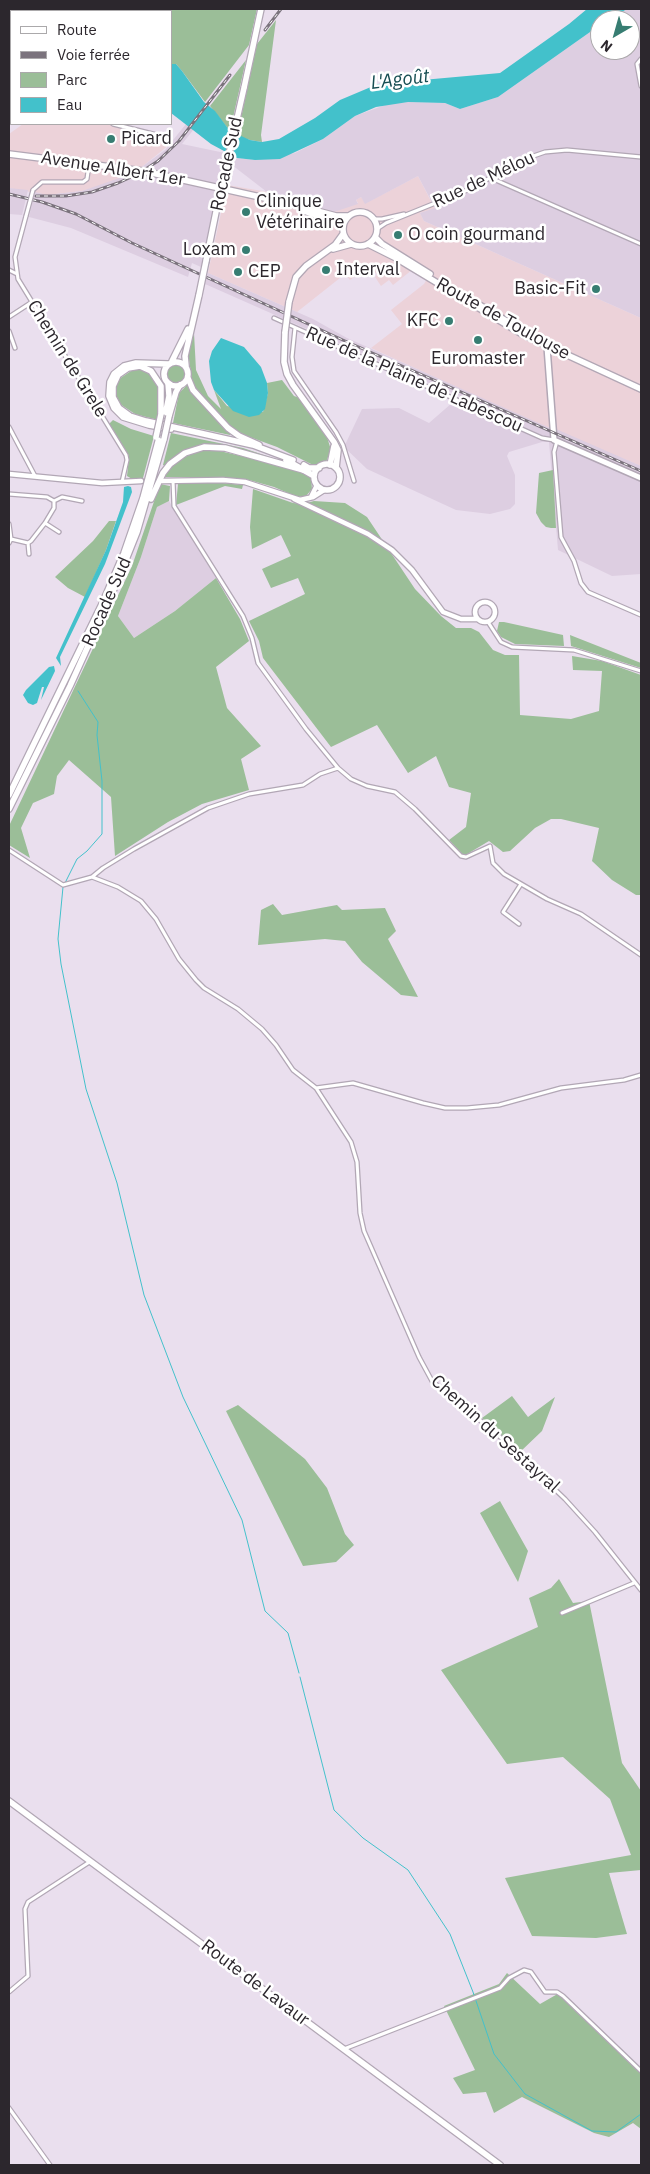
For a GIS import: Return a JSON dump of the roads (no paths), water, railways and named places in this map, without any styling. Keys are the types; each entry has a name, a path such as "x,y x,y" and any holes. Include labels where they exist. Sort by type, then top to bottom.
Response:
{"main road":[{"name":"Rocade Sud","path":"170,363 177,355 199,296 261,9"},
{"name":"Avenue Albert 1er","path":"9,154 143,171 268,199"},
{"path":"268,199 336,216 348,216 356,212 363,212 373,219 377,229 375,237 368,244 358,246 351,244 328,251"},
{"path":"268,199 335,222 343,227"},
{"path":"336,468 330,465 309,468 234,432 193,390 186,366 182,362 136,363 119,369 114,374 109,388 109,396 114,408 128,419 253,448 291,462 314,476 317,485 324,490 332,489 338,484 340,477 336,468 338,450 287,374 284,362 285,332 289,302 296,277 306,266 339,241 348,216"},
{"path":"343,234 351,244"},
{"path":"375,237 382,244 505,320 564,351 641,385"},
{"name":"Route de Toulouse","path":"368,244 396,258 486,314 547,347 641,389"},
{"name":"Rocade Sud","path":"186,366 185,356 192,318"},
{"path":"547,347 556,440 641,478"},
{"path":"548,364 555,351"},
{"path":"170,363 164,376 168,383 180,385 188,378"},
{"path":"165,415 161,386 151,371 140,366 128,368 118,375 113,386 113,397 119,408 130,416 253,445 293,460"},
{"name":"Rocade Sud","path":"9,809 70,686 117,582 137,532 146,505 169,396 168,383"},
{"name":"Rocade Sud","path":"165,415 180,385"},
{"name":"Rocade Sud","path":"9,794 102,604 132,530 160,438"},
{"path":"330,465 333,458 334,442"},
{"path":"137,532 163,473 178,457 196,448 210,446 225,448 307,471"},
{"path":"314,476 318,468"},
{"name":"Route de Lavaur","path":"9,1801 500,2165"}],"street":[{"path":"641,59 637,64 641,86"},
{"path":"118,125 161,136"},
{"name":"Rue de Mélou","path":"377,229 386,222 470,189 522,160 551,151 567,150 641,157"},
{"name":"Chemin de Grele","path":"89,164 85,181 77,183 42,182 33,190 15,257 20,284 126,455 127,460 122,482"},
{"path":"490,178 641,244"},
{"name":"Rue de Mélou","path":"373,219 382,219 417,211"},
{"path":"9,270 17,274"},
{"path":"9,317 32,302"},
{"name":"Rue de la Plaine de Labescou","path":"274,318 542,438 556,440"},
{"path":"295,328 292,357 294,371 336,432 343,445 354,481"},
{"path":"9,331 16,348"},
{"path":"9,427 36,476"},
{"path":"556,440 554,452 561,537 574,561 581,583 588,592 641,615"},
{"path":"10,475 102,483 141,481"},
{"path":"162,481 223,480 245,482 264,487 294,499 368,534 392,550 412,570 443,612 465,619 476,616"},
{"path":"174,481 174,506 243,616 252,638 258,663 306,729 338,768 351,779 367,786 395,792 415,809 461,856 468,856 490,846 495,866 547,899 582,914 641,955"},
{"path":"310,498 317,485"},
{"path":"294,499 310,498 324,490"},
{"path":"9,494 47,497 54,501"},
{"path":"54,501 62,497 82,501"},
{"path":"9,524 10,541 28,543 38,535 54,508 54,501"},
{"path":"45,523 59,532"},
{"path":"28,543 29,554"},
{"path":"488,622 495,613 493,606 489,603 479,603 475,608 476,616 481,621 488,622 501,642 512,647 574,650 641,671"},
{"path":"9,850 64,885 92,877 134,849 208,808 249,794 303,785 320,774 338,768"},
{"name":"Chemin du Sestayral","path":"92,877 118,888 141,901 156,919 179,959 196,980 204,988 252,1020 276,1045 293,1070 316,1088 351,1142 356,1162 360,1213 364,1231 419,1357 432,1381 498,1435 565,1499 596,1532 641,1590"},
{"path":"519,924 503,912 521,884"},
{"path":"316,1088 353,1083 438,1106 467,1108 499,1105 561,1088 624,1080 641,1075"},
{"path":"562,1613 634,1583"},
{"path":"9,1992 28,1976 25,1909 28,1902 91,1861"},
{"path":"344,2049 500,1988 509,1978 524,1970 531,1972 545,1992 557,1992 563,1996 641,2071"},
{"path":"9,2108 50,2165"}],"water":[{"path":"587,9 627,9 590,10 590,32 498,97 460,109 445,103 408,102 376,107 355,116 323,139 280,159 255,160 237,158 211,144 172,114 172,64 176,64 204,102 215,111 230,131 250,140 262,142 279,139 315,118 340,100 378,84 500,73"},
{"path":"221,338 244,347 261,367 267,383 268,393 265,409 259,415 249,417 233,411 214,390 211,382 209,361 212,351"},
{"path":"124,487 131,487 132,492 105,564 60,657 61,666 56,658 106,550 123,502"},
{"path":"54,666 55,671 41,700 44,687 42,687 37,703 33,705 28,703 23,695 26,690 49,667"}],"waterway":[{"path":"78,691 98,722 97,735 102,781 102,834 77,859 63,887 58,939 61,964 86,1089 117,1183 144,1295 183,1397 242,1520 265,1611 288,1633 299,1673"},
{"path":"300,1677 334,1810 363,1838 408,1870 450,1934 473,1992 494,2054 525,2094 592,2131 616,2132 641,2114"}],"railway":[{"path":"265,30 281,9"},
{"path":"36,196 66,196 92,192 138,174 158,161 179,141 230,75"},
{"path":"9,194 42,202 76,214 132,243 345,341 641,471"}],"place":[{"name":"Picard","path":"111,139"},
{"name":"Clinique Vétérinaire","path":"246,212"},
{"name":"O coin gourmand","path":"398,235"},
{"name":"Loxam","path":"246,250"},
{"name":"Interval","path":"326,270"},
{"name":"CEP","path":"238,272"},
{"name":"Basic-Fit","path":"596,289"},
{"name":"KFC","path":"449,321"},
{"name":"Euromaster","path":"478,340"}],"water label":[{"name":"L'Agoût","path":"400,80"}]}
